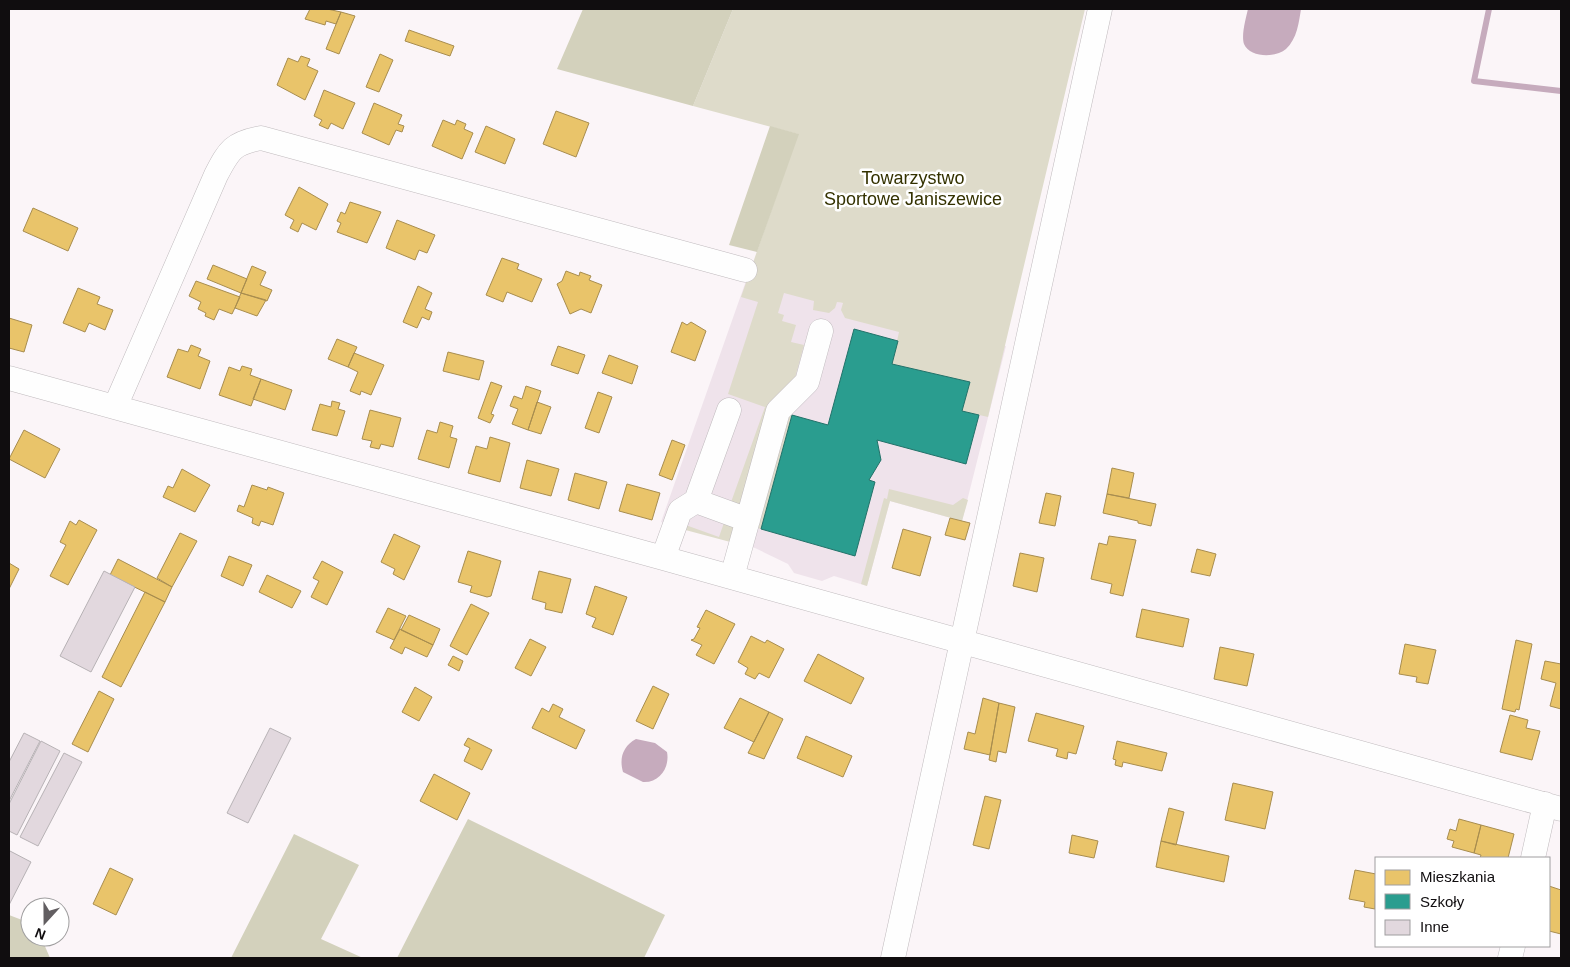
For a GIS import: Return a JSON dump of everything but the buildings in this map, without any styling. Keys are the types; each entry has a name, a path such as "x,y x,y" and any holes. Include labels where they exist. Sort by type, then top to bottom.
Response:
{"street":[{"path":"893,958 1100,9"},
{"path":"115,407 216,175 227,153 242,142 262,138 745,270"},
{"path":"732,577 778,411 807,382 821,331"},
{"path":"9,378 1553,806 1533,857"},
{"path":"663,558 680,511 696,501 729,410"},
{"path":"696,501 748,520"}],"shaded area":[{"path":"583,9 733,9 693,106 557,69"},
{"path":"1248,9 1301,9 1295,35 1290,45 1282,52 1270,55 1257,54 1247,49 1243,36"},
{"path":"770,126 799,134 757,252 729,245"},
{"path":"747,278 1006,346 962,521 890,501 867,586 834,576 822,581 794,573 788,564 755,548 661,522"},
{"path":"636,739 655,743 667,752 667,763 662,773 659,777 649,782 643,782 623,772 623,753 628,745"},
{"path":"468,819 665,915 644,958 397,958"},
{"path":"294,834 359,865 321,939 363,958 231,958"},
{"path":"9,915 20,919 20,947 45,947 50,958 9,958"}],"green space":[{"name":"Towarzystwo Sportowe Janiszewice","path":"733,9 1085,9 988,417 962,411 970,382 892,364 899,332 845,318 841,310 843,303 837,302 835,308 829,313 813,310 814,301 784,293 778,313 784,315 782,321 796,325 791,342 804,345 794,382 741,505 730,505 765,407 728,394 758,302 741,297 798,134 693,106"},
{"path":"785,413 792,415 761,529 751,526"},
{"path":"889,489 953,505 963,498 968,500 962,521 890,501 867,586 861,584 884,498 887,499"},
{"path":"725,520 735,528 734,543 678,528 680,523 719,537"}],"waterway":[{"path":"1489,9 1474,81 1561,91"}]}
